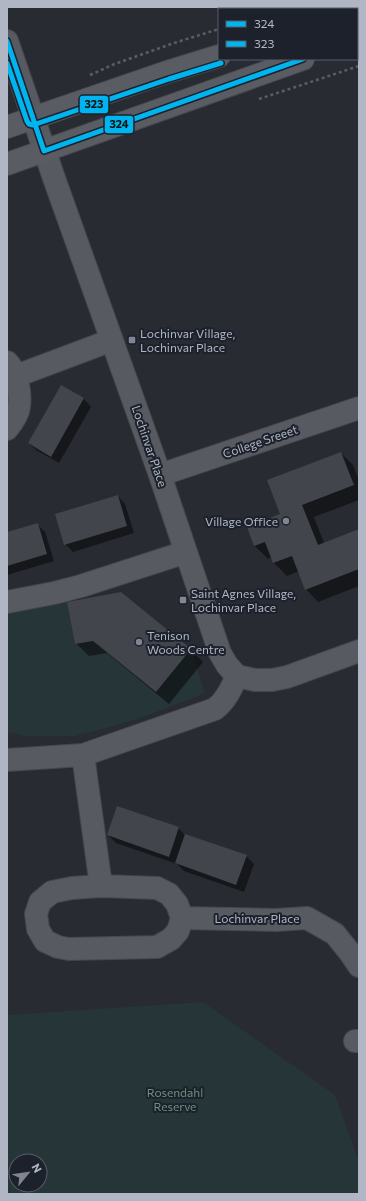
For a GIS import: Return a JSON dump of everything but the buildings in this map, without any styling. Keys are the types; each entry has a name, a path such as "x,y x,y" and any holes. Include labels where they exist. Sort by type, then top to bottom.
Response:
{"main road":[{"path":"7,127 167,72 218,56"},
{"path":"7,164 300,60"}],"street":[{"name":"Lochinvar Place","path":"7,41 44,151 160,474 220,653 237,676"},
{"path":"7,429 12,423 19,408 19,392 11,369 112,340"},
{"name":"College Sreeet","path":"160,474 359,408"},
{"path":"7,602 82,586 186,552"},
{"path":"7,760 83,755 215,709 229,694 237,676 255,680 272,680 287,677 359,651"},
{"path":"83,755 101,886"},
{"path":"101,886 156,888 169,894 177,904 182,918 178,931 175,935 171,939 156,947 69,949 58,947 45,941 38,929 36,914 40,902 52,892 72,888 101,886"},
{"name":"Lochinvar Place","path":"182,918 276,920 307,918 335,934 359,966"}],"path":[{"path":"84,78 119,62 218,29"}],"green space":[{"path":"66,596 75,644 93,641 156,691 191,649 205,693 143,717 75,736 28,736 7,732 7,605"},
{"name":"Rosendahl Reserve","path":"203,1002 335,1095 359,1161 359,1194 7,1194 7,1015"}],"transit line":[{"name":"324","path":"7,41 44,151 300,60"},
{"name":"323","path":"7,63 27,121 29,124 33,125 221,63"}],"place":[{"name":"Lochinvar Village, Lochinvar Place","path":"132,340"},
{"name":"Village Office","path":"286,521"},
{"name":"Saint Agnes Village, Lochinvar Place","path":"183,600"},
{"name":"Tenison Woods Centre","path":"139,642"}]}
